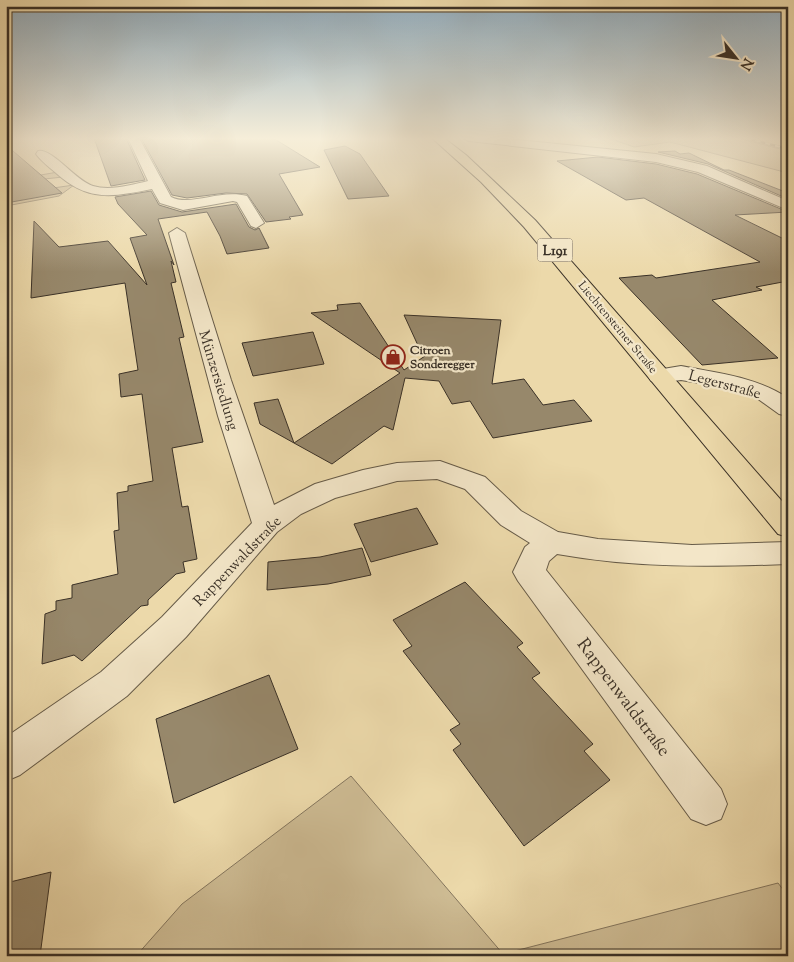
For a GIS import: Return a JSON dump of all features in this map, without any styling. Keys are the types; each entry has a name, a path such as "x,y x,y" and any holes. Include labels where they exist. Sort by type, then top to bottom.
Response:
{"main road":[{"name":"Liechtensteiner Straße","path":"490,183 526,218 788,528"}],"street":[{"path":"76,183 91,189 125,189 156,184 165,200 178,205 227,197 242,199 256,223"},
{"path":"733,183 788,206"},
{"name":"Münzersiedlung","path":"177,233 234,430 268,525"},
{"name":"Legerstraße","path":"659,376 681,373 726,381 762,391 788,408"},
{"name":"Rappenwaldstraße","path":"6,761 114,684 174,627 268,525 291,507 325,491 363,479 397,472 440,470 475,483 511,518 551,542 598,550 692,556 788,553"},
{"name":"Rappenwaldstraße","path":"551,542 536,556 529,572 706,804"}],"shaded area":[{"path":"6,183 42,183 53,188 74,185 59,196 6,206"},
{"path":"351,776 503,954 778,883 788,896 788,956 136,956 182,904"}],"building":[{"path":"6,183 50,183 62,193 6,203"},
{"path":"110,183 129,183 111,186"},
{"path":"165,183 284,183 303,215 289,217 291,219 266,222 247,194 226,193 187,198 172,195"},
{"path":"340,183 380,183 389,196 348,199"},
{"path":"596,183 718,183 788,212 735,215 788,241 788,281 756,287 762,290 712,300 778,358 702,365 619,278 652,275 656,278 760,262 644,198 626,200"},
{"path":"751,183 762,183 788,193 788,199"},
{"path":"151,191 159,205 182,212 236,204 249,227 255,230 259,228 269,248 227,254 207,212 158,219 174,265 171,261 176,282 171,283 184,337 179,338 203,442 172,448 182,507 188,506 197,559 183,562 185,572 176,574 148,600 148,605 141,606 82,661 74,655 42,664 45,614 56,610 56,601 72,598 72,585 118,574 114,531 119,530 117,493 128,491 128,486 153,481 142,394 121,397 119,374 138,370 125,283 31,298 34,221 59,247 108,241 147,285 130,238 147,235 118,204 115,197"},
{"path":"360,303 404,370 434,350 421,352 404,315 501,320 492,384 524,379 543,405 574,400 592,421 493,438 470,401 452,404 439,381 405,378 393,430 384,426 332,464 294,443 400,373 311,313 338,310 337,305"},
{"path":"313,332 324,364 253,376 242,343"},
{"path":"278,399 294,443 260,424 254,403"},
{"path":"417,508 438,544 371,562 354,524"},
{"path":"362,548 371,575 328,584 267,590 268,562 320,557"},
{"path":"465,582 523,643 517,647 540,673 532,678 593,744 584,751 610,780 524,846 453,750 461,744 450,730 460,724 403,651 412,646 393,620"},
{"path":"269,675 298,749 174,803 156,719"},
{"path":"51,872 40,956 6,956 6,883"}],"place":[{"name":"Citroen Sonderegger","path":"393,357"}]}
